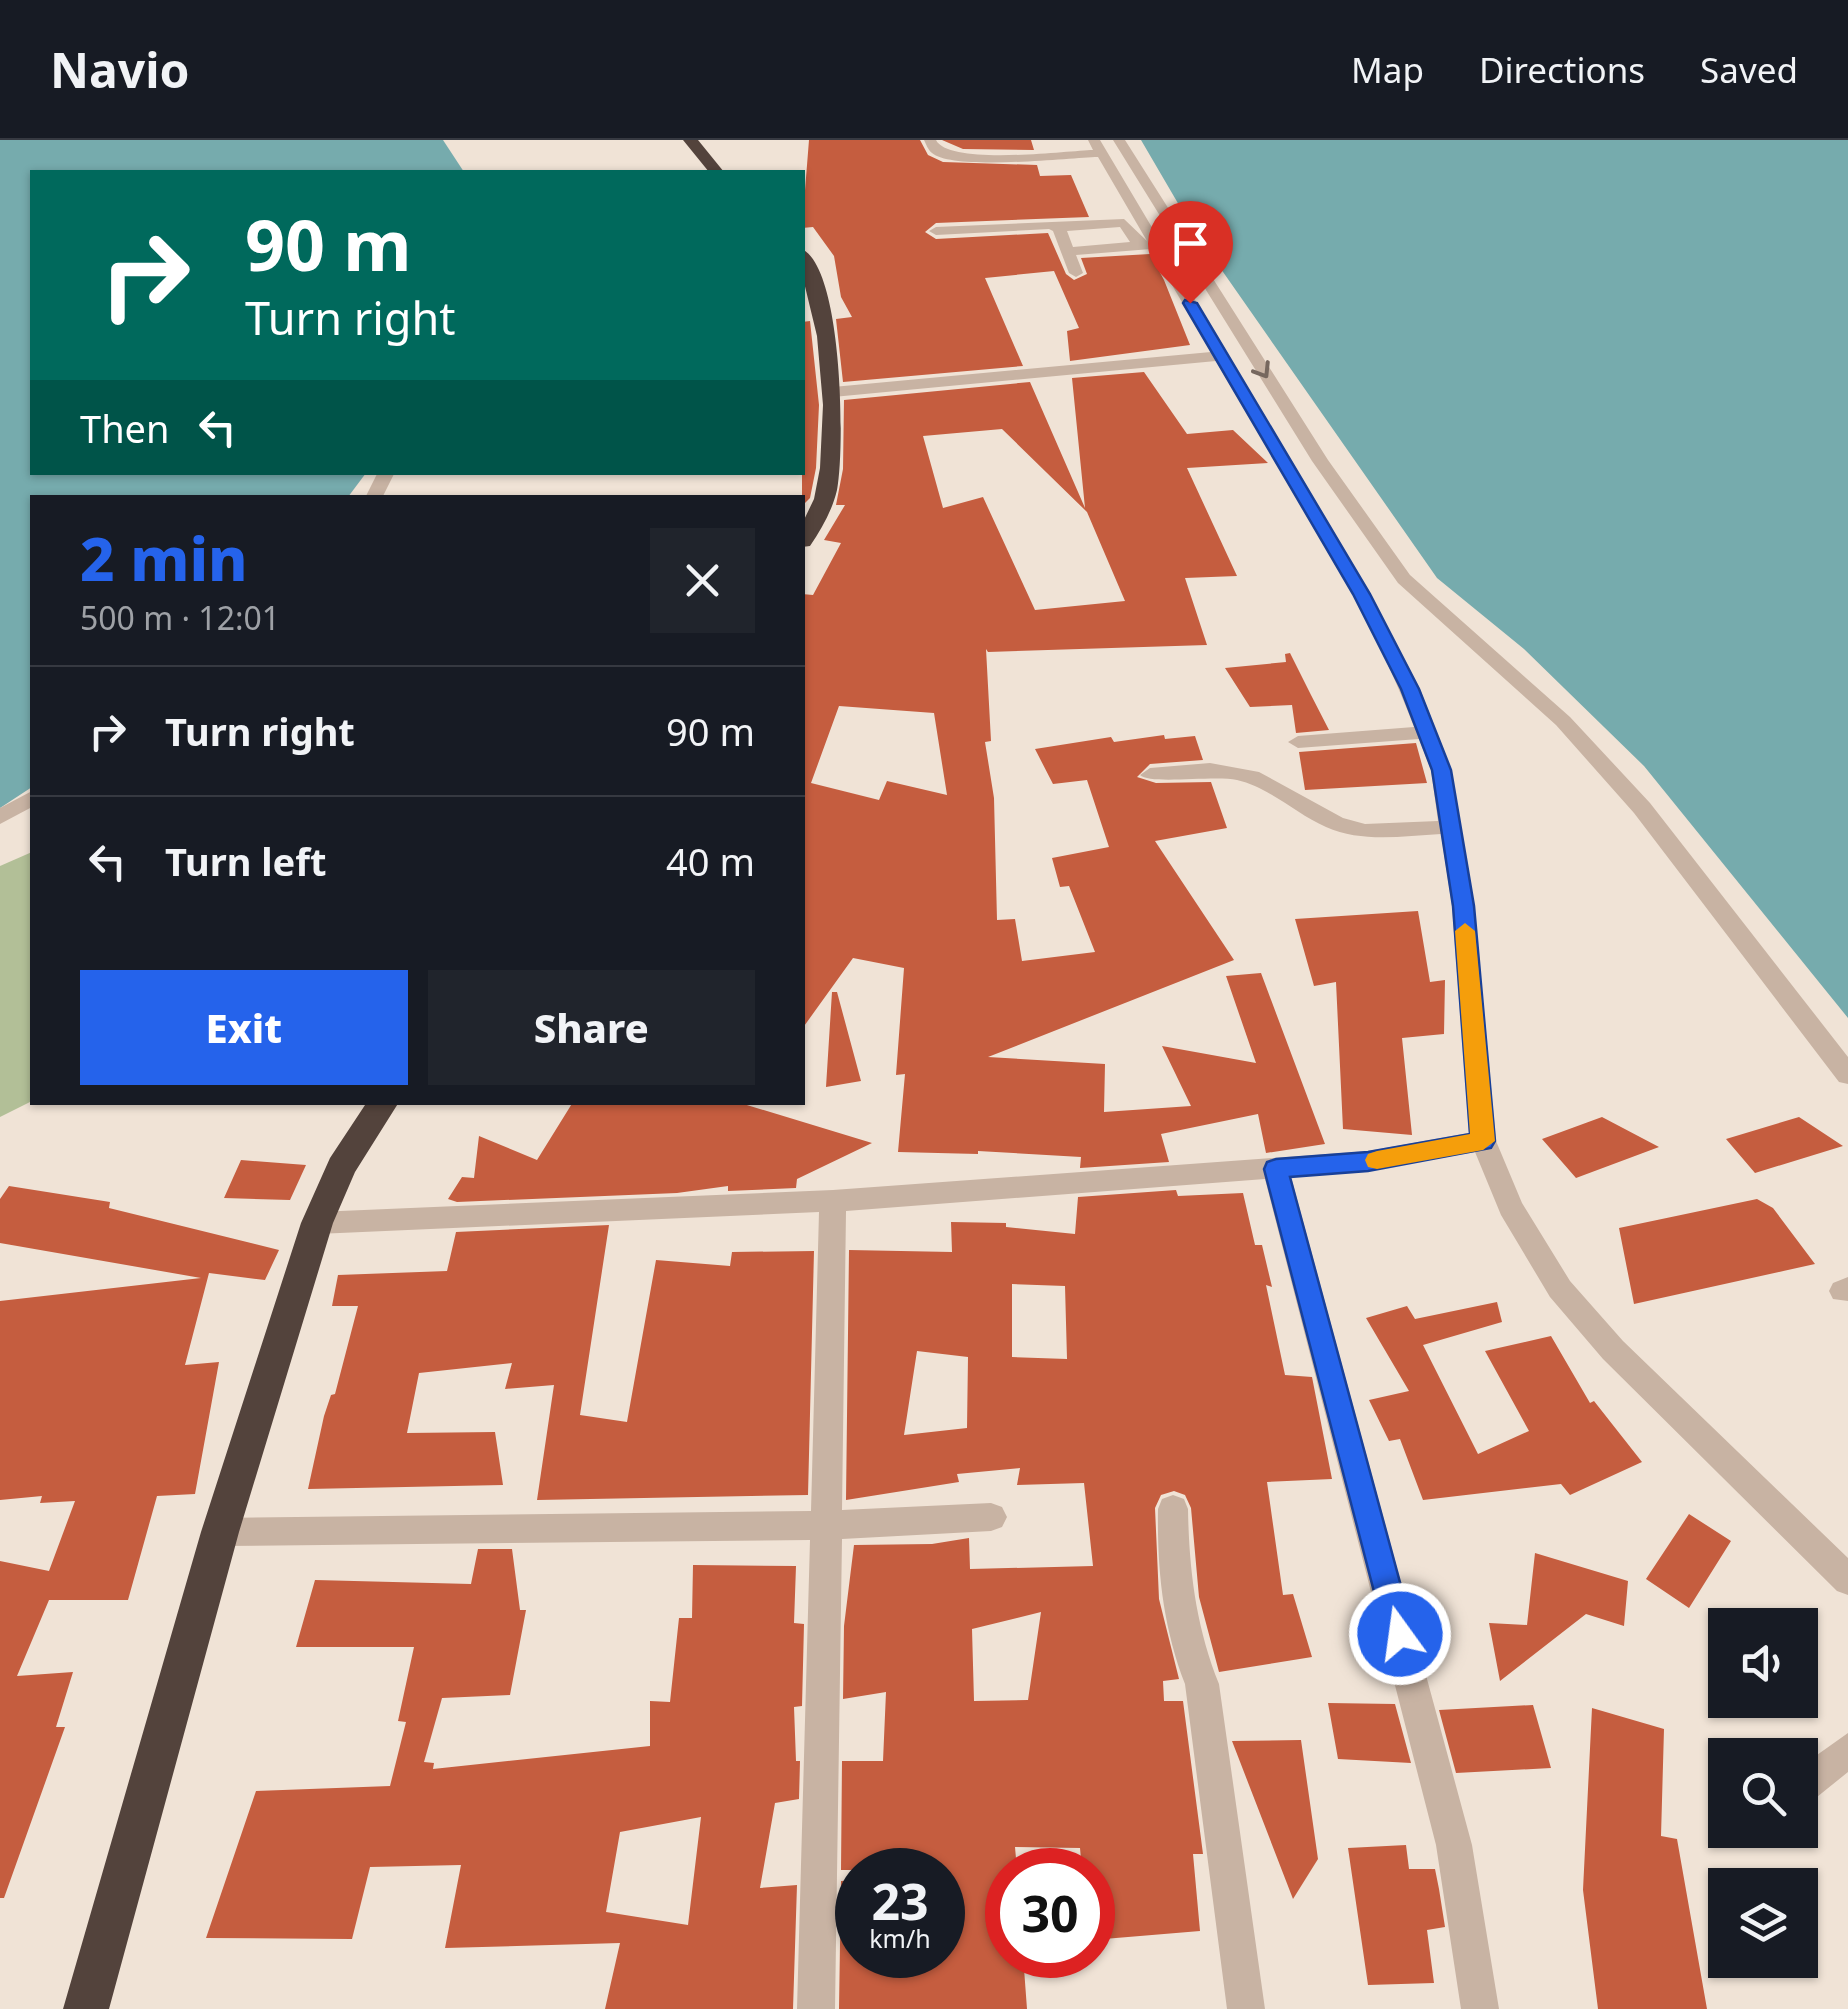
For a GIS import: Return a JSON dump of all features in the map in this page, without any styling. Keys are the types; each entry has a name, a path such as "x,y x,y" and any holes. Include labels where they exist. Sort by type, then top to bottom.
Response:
{"highway":[{"path":"690,140 715,170"},
{"path":"805,537 814,525 827,488 832,392 808,281"},
{"path":"86,2009 220,1532 316,1223 341,1167 382,1105"}],"street":[{"path":"930,140 935,150 959,158 1098,147 1136,226 1222,356 1361,594 1410,689 1441,770 1464,906 1483,1141 1510,1206 1560,1289 1612,1350 1848,1580"},
{"path":"1119,140 1356,516 1411,587 1563,721 1642,808 1848,1075"},
{"path":"936,232 1039,223 1059,228 1119,223 1136,226"},
{"path":"1059,228 1076,273"},
{"path":"1068,252 1185,247"},
{"path":"832,392 1222,356"},
{"path":"1361,594 1387,595 1411,587"},
{"path":"1298,742 1426,732"},
{"path":"1150,775 1210,768 1235,772 1335,823 1365,831 1450,826"},
{"path":"0,816 30,799"},
{"path":"316,1223 833,1201 1368,1162 1483,1141"},
{"path":"1276,1169 1454,1845 1480,2009"},
{"path":"816,2009 833,1201"},
{"path":"1173,1509 1172,1557 1190,1657 1202,1684 1246,2009"},
{"path":"220,1532 824,1525 991,1517"},
{"path":"1818,1774 1848,1750"}],"green space":[{"path":"30,853 30,1102 0,1117 0,866"}],"water":[{"path":"0,140 443,140 463,170 30,170 30,475 364,475 350,495 30,495 30,788 0,808"},
{"path":"1141,140 1848,140 1848,1018 1644,766 1524,649 1437,578 1193,229"}],"building":[{"path":"809,140 920,140 928,155 943,162 1037,165 1040,176 1071,175 1089,217 936,223 925,232 936,239 1048,233 1066,274 1074,280 1087,274 1081,258 1150,254 1190,345 1070,361 1067,331 1079,328 1054,271 985,278 1023,366 843,382 836,319 852,317 841,297 834,256 813,227 805,228"},
{"path":"942,140 1031,140 1034,150 963,149"},
{"path":"810,321 819,405 816,468 810,498 805,503 802,475 805,322"},
{"path":"1144,372 1187,434 1233,430 1268,463 1187,468 1237,576 1185,578 1207,645 988,652 986,649 991,741 985,742 994,798 997,920 1015,919 1022,961 1095,952 1069,886 1060,887 1052,858 1109,847 1087,780 1053,784 1035,749 1111,737 1114,742 1164,735 1165,739 1195,736 1203,760 1150,764 1137,777 1156,783 1211,782 1227,828 1155,841 1234,960 988,1057 1105,1064 1104,1112 1191,1106 1162,1046 1256,1063 1226,976 1261,973 1325,1144 1266,1153 1258,1114 1161,1134 1169,1162 1080,1168 1081,1157 978,1151 898,1152 905,1074 896,1075 904,968 853,958 805,1025 805,594 813,595 841,543 824,540 845,505 836,505 843,469 844,400 1030,382 1085,508 1072,378","holes":["1002,429 1087,512 1125,601 1035,610 983,497 943,508 923,436","839,706 934,713 947,795 887,781 879,800 811,783"]},
{"path":"1290,653 1329,730 1296,733 1292,705 1250,707 1225,668 1286,662 1285,654"},
{"path":"1416,743 1427,783 1305,790 1299,752"},
{"path":"1418,911 1430,982 1445,980 1444,1034 1402,1038 1412,1135 1343,1129 1336,982 1314,986 1295,919"},
{"path":"832,992 837,992 861,1081 826,1087"},
{"path":"571,1105 747,1105 872,1143 797,1179 796,1188 728,1191 728,1186 677,1193 457,1202 448,1199 462,1177 474,1178 479,1136 537,1160"},
{"path":"1602,1117 1659,1147 1576,1178 1542,1139"},
{"path":"1799,1117 1843,1146 1755,1173 1726,1139"},
{"path":"241,1160 306,1165 290,1200 224,1198"},
{"path":"9,1186 110,1202 109,1208 279,1250 265,1280 209,1273 185,1365 219,1362 195,1494 157,1496 128,1600 49,1600 17,1676 73,1672 56,1727 65,1727 4,1898 0,1898 0,1561 49,1571 75,1501 40,1503 42,1496 0,1500 0,1301 201,1278 0,1243 0,1199"},
{"path":"1176,1190 1178,1196 1243,1193 1255,1245 1262,1245 1272,1287 1266,1285 1285,1375 1312,1377 1332,1479 1267,1482 1283,1595 1293,1594 1312,1657 1219,1672 1199,1597 1191,1508 1185,1495 1174,1491 1161,1495 1155,1508 1159,1599 1179,1679 1163,1681 1164,1701 1183,1701 1203,1854 1193,1854 1200,1931 1115,1938 1115,1848 985,1848 985,1978 1025,1978 1027,2009 839,2009 839,1978 965,1978 965,1848 841,1848 842,1761 883,1761 886,1692 843,1699 844,1626 854,1545 932,1544 969,1538 970,1569 1093,1566 1084,1483 1017,1485 1020,1468 957,1474 959,1482 846,1500 849,1250 952,1252 951,1222 1006,1223 1006,1227 1075,1234 1078,1197","holes":["1012,1284 1065,1286 1067,1359 1012,1357","917,1351 968,1357 967,1428 904,1435","1041,1612 1028,1700 974,1701 972,1629"]},
{"path":"1757,1199 1773,1208 1815,1264 1634,1304 1619,1228"},
{"path":"609,1225 580,1415 627,1422 656,1260 730,1266 732,1252 814,1251 808,1495 537,1500 554,1385 505,1389 512,1363 419,1373 407,1433 495,1432 503,1485 308,1489 324,1416 331,1395 335,1394 358,1306 332,1306 338,1275 447,1271 456,1232"},
{"path":"1497,1302 1502,1322 1423,1345 1478,1454 1529,1431 1485,1351 1551,1336 1590,1403 1594,1401 1642,1462 1570,1495 1561,1484 1423,1500 1400,1439 1389,1441 1369,1400 1409,1391 1366,1318 1407,1306 1415,1319"},
{"path":"1689,1514 1731,1541 1689,1608 1646,1579"},
{"path":"478,1549 512,1549 520,1610 526,1610 510,1695 442,1698 424,1762 434,1763 433,1769 650,1746 650,1701 670,1702 679,1618 692,1618 693,1565 796,1566 794,1623 804,1624 802,1706 794,1707 796,1761 800,1761 799,1799 775,1803 760,1888 797,1885 793,2009 605,2009 620,1943 445,1948 461,1865 370,1867 352,1939 206,1938 256,1791 390,1786 406,1722 398,1721 414,1647 296,1647 315,1580 471,1584","holes":["701,1817 688,1925 606,1912 620,1832"]},
{"path":"1535,1553 1628,1581 1624,1626 1586,1614 1500,1681 1489,1623 1527,1625"},
{"path":"1328,1703 1395,1704 1411,1763 1338,1759"},
{"path":"1533,1705 1551,1768 1456,1773 1439,1710"},
{"path":"1592,1708 1664,1729 1661,1836 1677,1839 1707,2009 1598,2009 1583,1890"},
{"path":"1301,1740 1318,1859 1293,1899 1232,1741"},
{"path":"1406,1845 1409,1869 1435,1869 1445,1927 1427,1930 1434,1983 1368,1985 1348,1848"}],"slow traffic":[{"path":"1377,1160 1483,1141 1465,931"}],"route":[{"path":"1190,303 1361,594 1410,689 1441,770 1464,906 1483,1141 1368,1162 1276,1169 1400,1634"}]}
